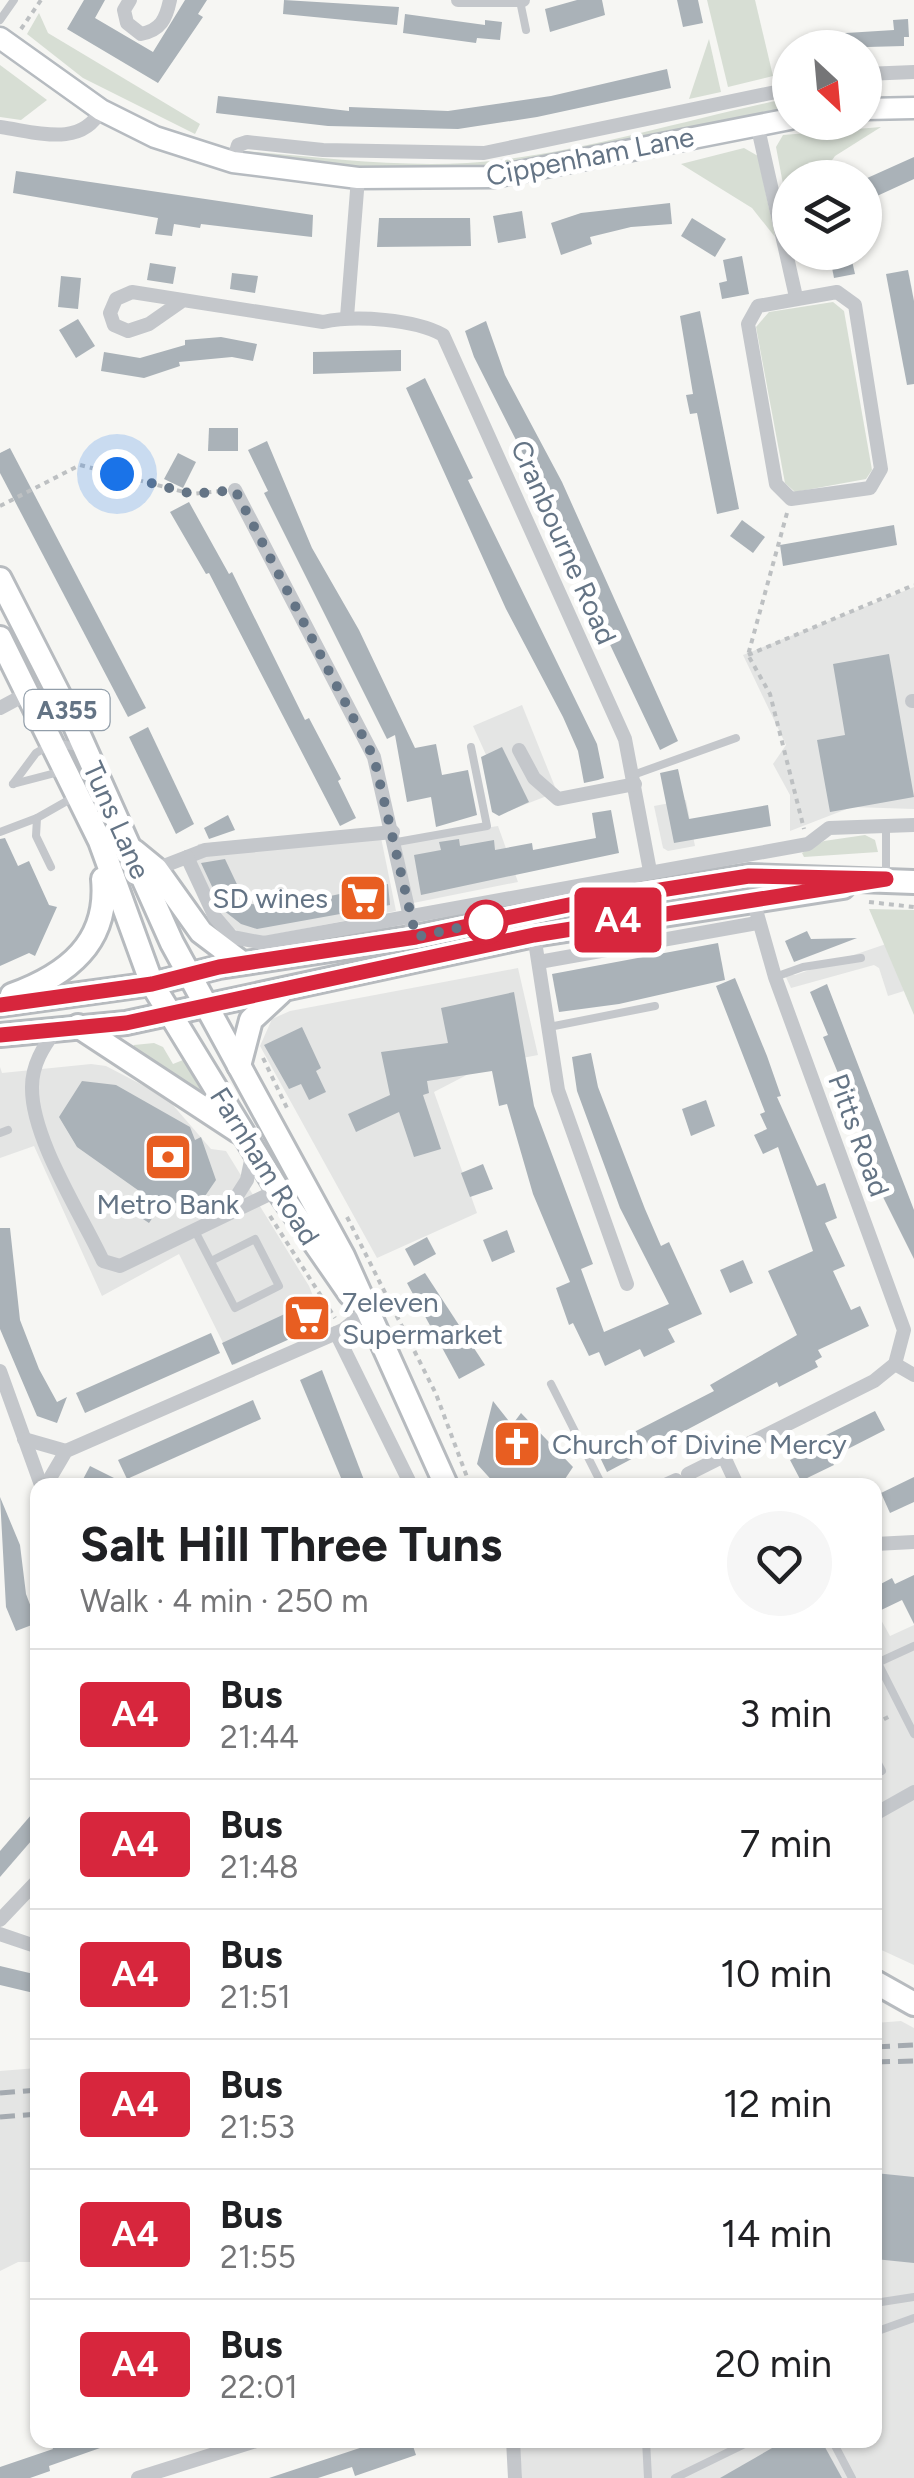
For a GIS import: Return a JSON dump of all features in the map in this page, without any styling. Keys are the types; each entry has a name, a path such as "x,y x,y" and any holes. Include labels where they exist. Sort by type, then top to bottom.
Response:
{"main road":[{"name":"Tuns Lane","path":"0,578 90,790 100,841 152,984 172,1014"},
{"name":"Tuns Lane","path":"0,638 28,693 71,741 67,770 90,790 127,845 187,974 209,1007"},
{"path":"0,1002 62,973 85,952 106,906 100,841"},
{"path":"127,845 156,870 202,932 242,963"},
{"path":"0,1002 152,984 413,928 578,903 886,879 914,882"},
{"path":"0,1035 209,1007 751,888"},
{"path":"238,1066 243,1038 259,1009 284,990 307,983"},
{"name":"Farnham Road","path":"209,1007 343,1256 443,1478"},
{"name":"Farnham Road","path":"172,1014 278,1190 326,1263 365,1312"},
{"path":"67,1028 248,1142"},
{"path":"882,1986 914,2004"}],"street":[{"path":"130,0 124,10 127,23 142,34 154,31 166,17 170,0"},
{"path":"458,0 522,0"},
{"name":"Cippenham Lane","path":"7,42 101,110 155,137 233,162 358,178 494,177 772,122"},
{"path":"882,73 914,72"},
{"path":"233,162 238,145 247,142 323,150 484,153 772,93"},
{"path":"882,108 914,108"},
{"path":"0,127 78,134 92,126 101,110"},
{"path":"757,124 796,297"},
{"path":"347,317 358,178"},
{"name":"Cranbourne Road","path":"182,301 149,324 128,331 114,325 110,314 116,299 132,292 323,322 347,317 422,323 444,336 626,739 650,871"},
{"path":"837,292 854,305 882,469 870,488 791,499 776,484 748,324 758,306 837,292"},
{"path":"235,490 374,758 413,928"},
{"path":"0,708 28,693"},
{"path":"519,750 534,778 558,800 634,779"},
{"path":"187,857 215,917 232,937 264,944 413,928 676,865 808,844 829,828 914,826"},
{"path":"156,870 205,850 395,837"},
{"name":"Pitts Road","path":"751,888 757,923 775,976 904,1330 895,1364"},
{"path":"539,962 757,923"},
{"path":"534,935 558,1090 627,1284"},
{"path":"67,1028 41,1050 32,1086 38,1126 103,1261 120,1266 278,1190"},
{"path":"223,1218 247,1180 248,1142"},
{"path":"49,1478 66,1451 336,1333 365,1312"},
{"path":"336,1333 408,1478"},
{"path":"680,1478 874,1382 895,1364 914,1376"},
{"path":"0,1372 41,1478"},
{"path":"24,1439 66,1451"},
{"path":"724,1457 734,1478"},
{"path":"882,1544 914,1542"},
{"path":"882,1810 914,1792"},
{"path":"0,1920 30,1888"},
{"path":"0,1934 30,1944"},
{"path":"138,2478 234,2448"},
{"path":"513,2448 515,2478"}],"lane":[{"path":"0,20 14,0"},
{"path":"522,0 526,30"},
{"path":"634,779 736,738"},
{"path":"67,770 13,784 36,753 71,741"},
{"path":"395,837 487,826 471,747"},
{"path":"0,832 90,790"},
{"path":"37,818 36,836 51,866"},
{"path":"886,825 886,879"},
{"path":"775,976 803,967 861,958"},
{"path":"549,1027 655,1006"},
{"path":"195,1230 211,1262 236,1308 279,1286 255,1240 211,1262"},
{"path":"551,1384 598,1478"},
{"path":"882,1661 913,1648"},
{"path":"882,1675 914,1734"},
{"path":"882,2302 914,2297"},
{"path":"882,2329 914,2318"},
{"path":"646,2448 648,2478"},
{"path":"675,2478 737,2448"},
{"path":"836,2448 852,2478"}],"path":[{"path":"7,42 40,0"},
{"path":"0,506 80,465 192,494 235,490"},
{"path":"791,499 748,656 770,694 808,844"},
{"path":"748,656 914,584"},
{"path":"258,1049 290,1114"},
{"path":"342,1210 372,1260 436,1394 467,1478"}],"shaded area":[{"path":"707,0 755,0 772,76 728,87"},
{"path":"39,13 48,33 200,124 195,134 83,78 27,34"},
{"path":"709,39 721,92 689,99"},
{"path":"0,65 47,100 21,120 0,117"},
{"path":"772,102 772,111 506,167 409,172 243,156 245,151 355,161 467,163 587,145"},
{"path":"780,140 860,140 832,160 778,160 776,147"},
{"path":"744,148 758,156 772,233 752,208 681,164"},
{"path":"833,302 844,311 872,470 866,479 795,492 785,483 756,327 769,312"},
{"path":"914,587 914,809 852,807 790,831 790,795 773,764 786,745 743,655"},
{"path":"522,705 557,792 511,810 473,726"},
{"path":"686,800 695,846 668,851 663,848 654,806"},
{"path":"498,826 518,882 413,903 400,841"},
{"path":"379,828 396,911 250,939 219,919 195,867 198,844"},
{"path":"865,835 875,840 878,852 804,857 802,853 824,841"},
{"path":"869,909 914,910 914,1015"},
{"path":"886,944 904,991 888,996 879,968 874,965 791,988 784,973 795,975"},
{"path":"518,968 538,1055 486,1065 434,1092 477,1213 377,1258 260,1046 272,1019 290,1011"},
{"path":"154,1043 163,1047 173,1064 183,1060 203,1094 198,1098 132,1049 134,1045"},
{"path":"91,1064 106,1066 152,1090 172,1104 211,1149 226,1151 309,1286 323,1321 234,1365 179,1254 102,1296 34,1146 0,1158 0,1067 2,1073"},
{"path":"882,1622 890,1636 914,1625 914,1965 882,1950"},
{"path":"901,2021 914,2028 914,2478 522,2478 520,2448 882,2448 882,2022"},
{"path":"30,2069 30,2262 18,2262 0,2271 0,2071"}],"building":[{"path":"84,0 105,0 95,18 153,52 185,0 207,0 198,14 203,17 158,83 67,29"},
{"path":"284,0 399,7 397,25 283,14"},
{"path":"577,0 602,0 605,15 550,32 545,9"},
{"path":"677,0 698,0 703,23 683,27"},
{"path":"405,14 485,25 485,20 502,22 500,40 477,38 476,43 403,33"},
{"path":"908,19 909,37 904,37 904,46 882,47 882,31 894,30 893,20"},
{"path":"667,69 671,88 537,117 458,129 328,126 216,113 218,96 349,111 349,107 448,111 551,96"},
{"path":"914,157 914,179 882,194 882,171"},
{"path":"16,171 313,215 312,237 201,224 200,228 174,224 172,236 155,234 158,218 13,193"},
{"path":"670,203 672,224 631,227 590,237 592,244 561,255 551,223 581,213"},
{"path":"522,211 526,238 498,243 493,216"},
{"path":"379,218 470,218 471,246 377,247"},
{"path":"692,218 726,239 715,257 681,236"},
{"path":"742,256 749,294 722,299 719,283 727,281 723,260"},
{"path":"150,263 176,267 173,284 147,280"},
{"path":"832,270 854,270 855,274 834,278"},
{"path":"908,270 914,301 914,384 907,385 886,274"},
{"path":"232,273 258,276 255,293 230,289"},
{"path":"61,276 81,278 78,309 58,307"},
{"path":"700,311 739,509 717,514 697,413 690,414 686,395 693,394 680,316"},
{"path":"78,319 95,346 76,358 59,330"},
{"path":"486,321 505,375 562,482 678,741 660,750 595,613 598,612 565,537 474,357 465,331"},
{"path":"221,337 257,344 253,361 232,357 179,362 180,366 144,378 101,371 104,352 140,358 185,345 185,340"},
{"path":"401,350 401,371 313,374 313,352"},
{"path":"425,378 473,478 468,480 597,744 604,778 584,783 578,751 563,717 506,609 406,388"},
{"path":"209,428 238,428 238,451 208,451"},
{"path":"267,441 312,548 359,630 415,748 436,744 442,775 468,770 477,815 436,827 431,797 407,802 395,735 387,739 264,493 268,491 248,450"},
{"path":"10,448 146,708 128,717 0,473 0,453"},
{"path":"178,453 196,462 183,488 164,479"},
{"path":"189,502 229,574 232,572 305,720 309,718 341,779 338,781 356,818 340,826 209,573 206,574 170,512"},
{"path":"742,520 765,537 753,553 730,536"},
{"path":"894,525 897,545 783,566 780,545"},
{"path":"889,654 914,797 830,812 817,740 845,735 833,664"},
{"path":"148,727 194,824 176,834 129,737"},
{"path":"502,747 529,802 499,816 492,812 481,757"},
{"path":"678,769 689,819 768,805 771,826 674,843 660,773"},
{"path":"611,810 619,853 421,895 414,855 441,850 439,842 459,839 460,846 494,840 495,850 532,843 533,850 596,838 592,813"},
{"path":"228,815 235,830 209,839 204,828"},
{"path":"5,838 18,866 29,861 49,905 57,907 35,956 29,953 0,966 0,839"},
{"path":"225,859 243,897 251,904 277,907 388,884 390,905 257,929 241,924 223,910 201,863"},
{"path":"807,931 811,939 857,938 794,962 785,941"},
{"path":"718,943 725,980 619,1004 559,1012 552,974"},
{"path":"735,978 767,1056 781,1096 777,1097 817,1186 825,1183 837,1218 825,1223 845,1266 833,1271 851,1310 860,1306 869,1326 818,1350 822,1357 815,1361 818,1367 779,1387 777,1382 607,1472 597,1451 714,1391 710,1385 797,1335 768,1271 813,1251 778,1147 763,1154 754,1135 767,1129 760,1114 765,1112 716,986"},
{"path":"827,984 914,1210 914,1259 881,1193 874,1160 823,1037 828,1035 810,992"},
{"path":"514,992 534,1106 593,1264 581,1269 604,1332 669,1304 620,1208 577,1091 572,1057 591,1053 598,1087 645,1209 661,1246 669,1242 702,1314 668,1329 675,1342 644,1357 640,1349 605,1366 599,1352 589,1356 573,1323 569,1325 556,1288 570,1282 533,1194 507,1104 499,1106 492,1071 427,1081 429,1093 423,1095 441,1149 414,1157 399,1112 356,1132 348,1114 390,1095 381,1052 448,1043 441,1008"},
{"path":"302,1027 321,1068 316,1071 326,1092 309,1100 301,1084 289,1089 264,1045"},
{"path":"82,1081 116,1085 190,1127 195,1140 201,1137 216,1180 203,1199 161,1205 149,1223 131,1211 142,1193 77,1147 59,1117"},
{"path":"706,1100 715,1126 691,1136 682,1109"},
{"path":"483,1164 493,1189 470,1197 461,1173"},
{"path":"0,1228 10,1228 20,1320 39,1369 57,1402 67,1397 57,1423 37,1416 0,1329"},
{"path":"507,1230 515,1252 492,1262 483,1240"},
{"path":"427,1237 436,1254 414,1266 405,1249"},
{"path":"743,1260 753,1283 730,1293 720,1270"},
{"path":"425,1273 485,1365 459,1379 407,1283"},
{"path":"304,1305 313,1321 289,1333 292,1338 232,1365 222,1343"},
{"path":"211,1333 220,1353 85,1413 76,1393"},
{"path":"322,1370 363,1478 341,1478 300,1380"},
{"path":"253,1400 261,1419 129,1478 118,1460"},
{"name":"Church of Divine Mercy","path":"493,1401 512,1425 521,1413 573,1467 566,1478 490,1478 477,1464"},
{"path":"875,1411 885,1430 830,1458 834,1465 799,1478 790,1460 819,1446 816,1440"},
{"path":"90,1466 114,1478 84,1478"},
{"path":"914,1477 914,1502 890,1513 882,1493"},
{"path":"0,1497 20,1545 30,1626 16,1631 6,1607"},
{"path":"914,1575 914,1624 902,1600 882,1610 882,1583 892,1578 895,1584"},
{"path":"30,1816 30,1842 0,1877 0,1851"},
{"path":"0,1966 30,1973 30,1992 0,1985"},
{"path":"882,2174 914,2177 914,2263 882,2260"},
{"path":"100,2448 49,2466 50,2471 30,2478 0,2478 0,2467 53,2449"},
{"path":"360,2448 414,2448 416,2455 355,2476 352,2467 318,2478 269,2478"},
{"path":"772,2448 825,2448 842,2478 720,2478"}],"railway":[{"path":"882,2047 914,2045"},
{"path":"882,2062 914,2061"},
{"path":"0,2093 30,2091"},
{"path":"0,2117 30,2115"}],"bus line":[{"name":"A4","path":"0,1005 152,984 219,967 416,937 578,903 749,876 886,879 534,935 126,1023 0,1035"}],"place":[{"name":"SD wines","path":"363,898"},
{"name":"Metro Bank","path":"168,1157"},
{"name":"7eleven Supermarket","path":"307,1318"},
{"name":"Church of Divine Mercy","path":"517,1444"}],"route":[{"path":"117,474 192,494 235,490 374,758 416,937 486,922"}]}
